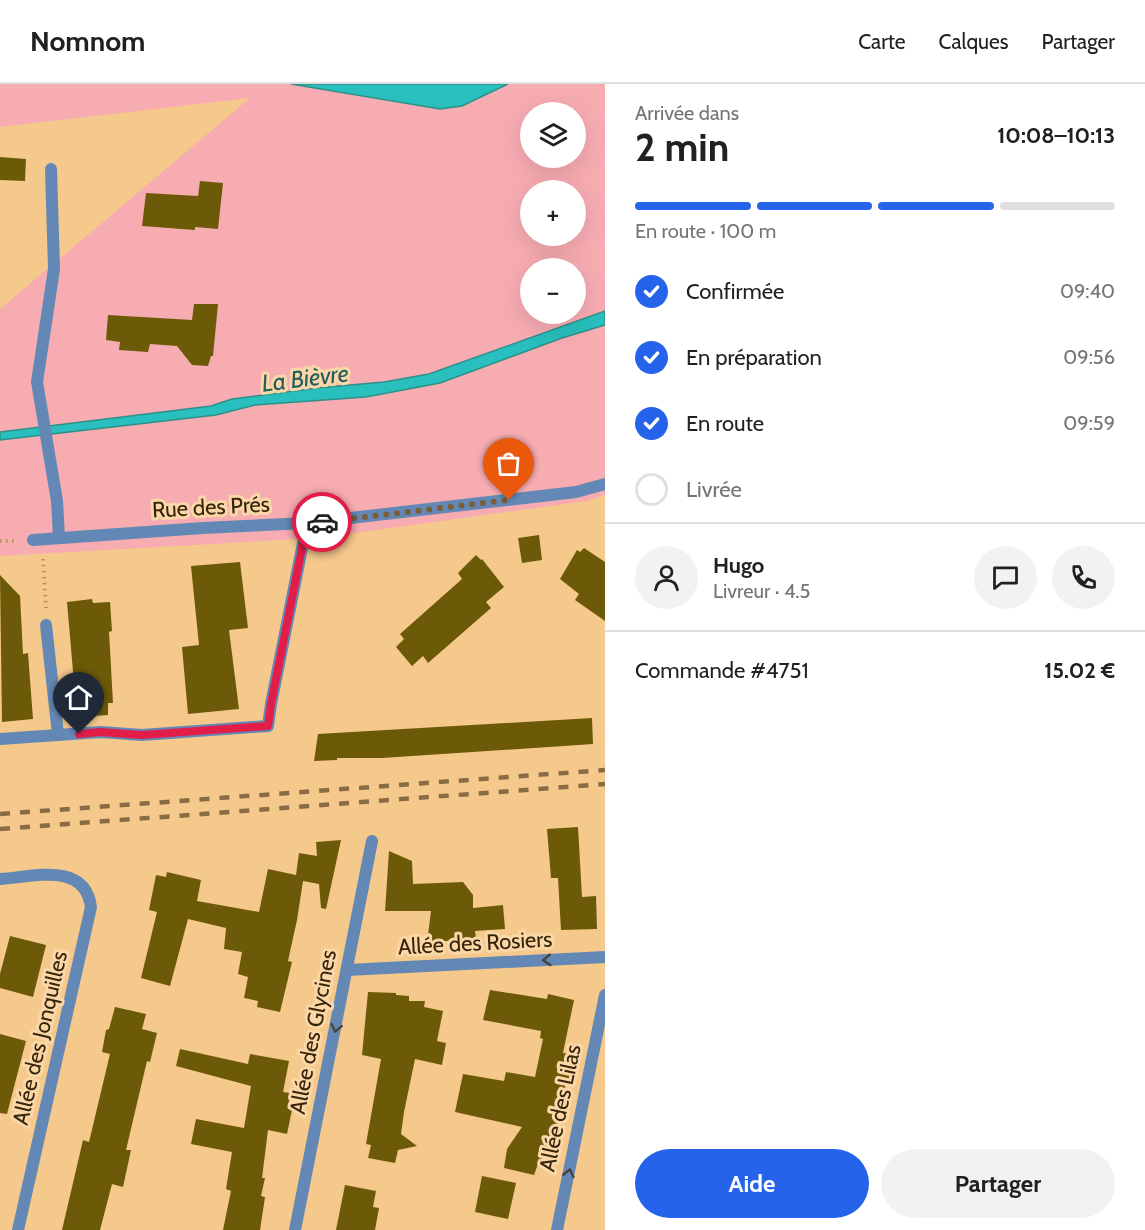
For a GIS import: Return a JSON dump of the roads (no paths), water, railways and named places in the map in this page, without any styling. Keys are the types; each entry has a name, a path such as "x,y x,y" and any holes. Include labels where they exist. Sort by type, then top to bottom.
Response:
{"street":[{"path":"51,169 54,269 37,382 57,501 59,538"},
{"name":"Rue des Prés","path":"38,540 307,523 576,492 605,484"},
{"path":"0,739 100,732 142,735 268,726 307,523"},
{"path":"46,626 58,735"},
{"name":"Allée des Glycines","path":"295,1230 372,841"},
{"name":"Allée des Jonquilles","path":"0,879 60,875 71,878 87,890 92,907 18,1230"},
{"name":"Allée des Rosiers","path":"347,970 605,957"},
{"name":"Allée des Lilas","path":"557,1230 605,995"}],"water":[{"path":"291,84 508,84 462,106 440,109"},
{"path":"605,311 605,325 562,338 440,383 366,397 255,405 216,415 0,440 0,432 211,406 232,399 384,382 429,374 569,324 586,324 586,318"}],"railway":[{"path":"0,814 605,770"},
{"path":"0,829 605,784"}],"water label":[{"name":"La Bièvre","path":"305,378"}]}
